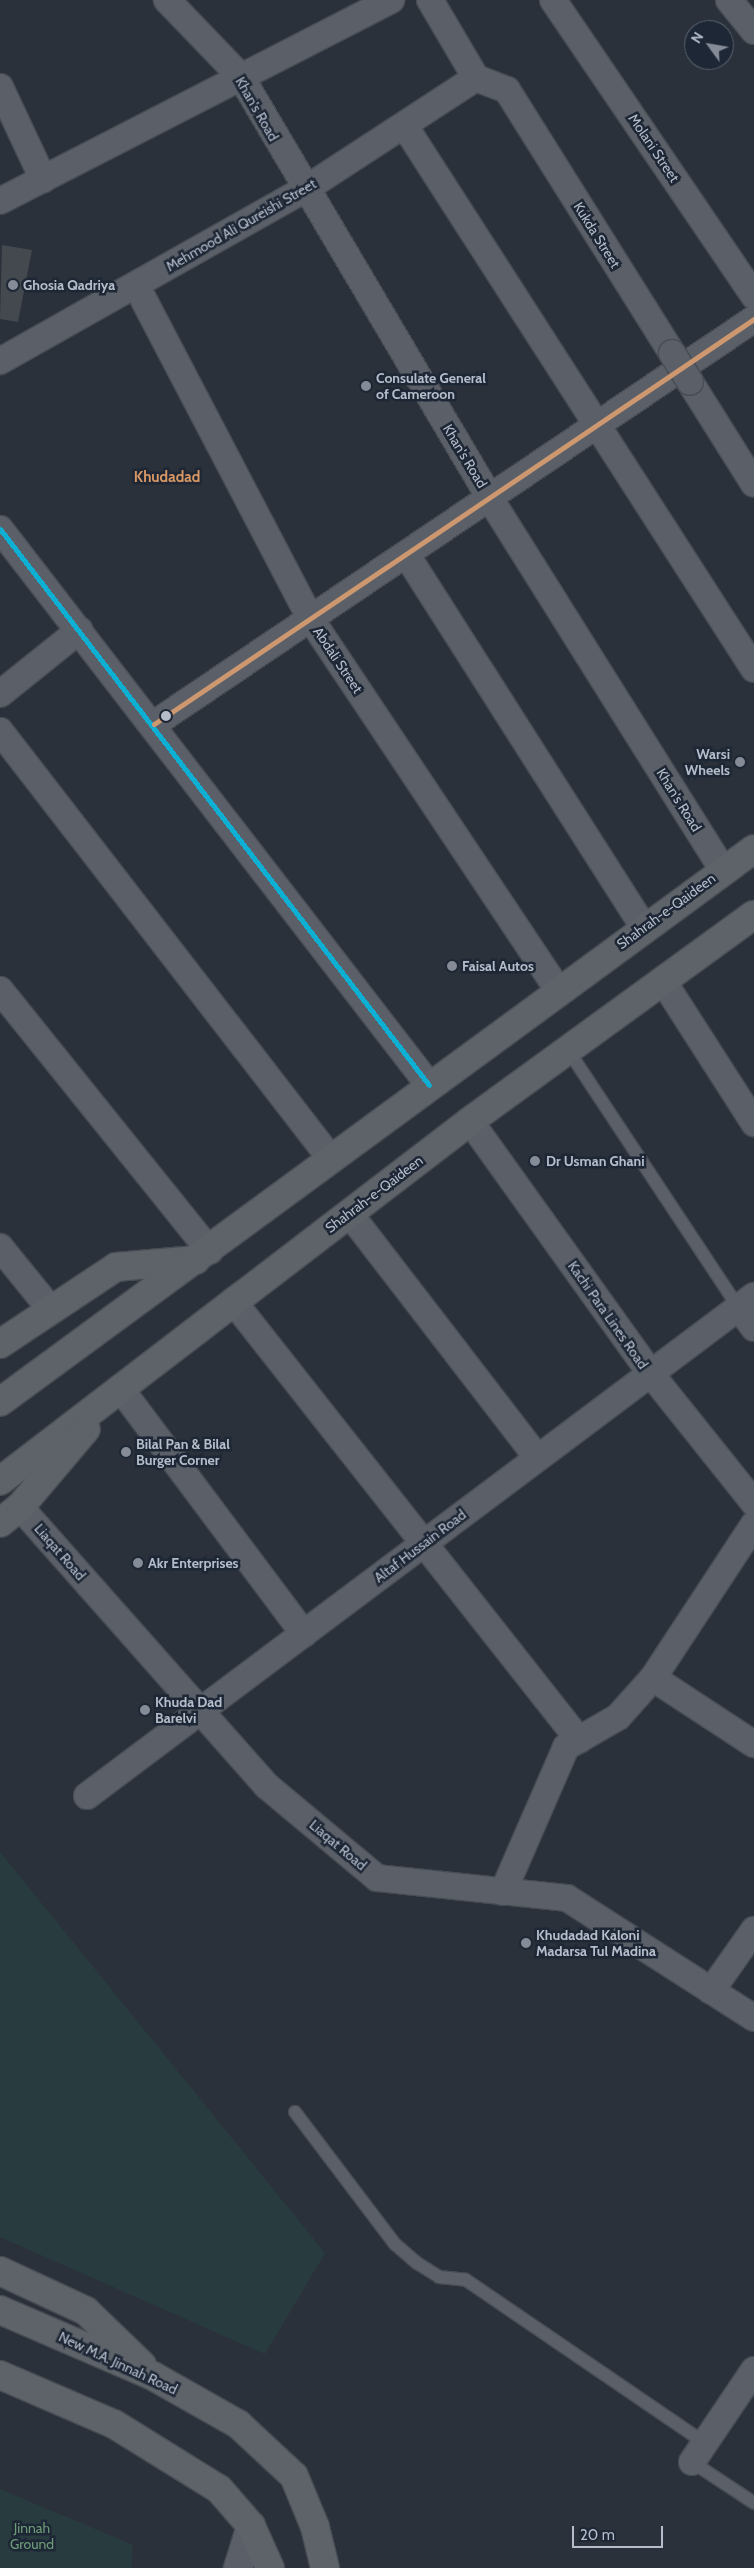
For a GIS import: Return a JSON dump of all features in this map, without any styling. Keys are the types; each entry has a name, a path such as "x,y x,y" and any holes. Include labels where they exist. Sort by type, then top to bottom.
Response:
{"main road":[{"name":"Shahrah-e-Qaideen","path":"0,1402 204,1256 430,1084 722,870 754,849"},
{"name":"Shahrah-e-Qaideen","path":"0,1481 470,1121 754,915"},
{"path":"0,1344 116,1267 204,1256"},
{"path":"10,1515 120,1388"},
{"path":"0,2271 86,2311 153,2376"},
{"name":"New M.A. Jinnah Road","path":"0,2310 153,2376 238,2424 294,2476 315,2527 325,2568"},
{"path":"0,2375 114,2424 219,2489 251,2526 270,2568"},
{"path":"0,2393 114,2424"}],"street":[{"name":"Khan's Road","path":"167,0 241,77 304,190 489,497 722,870"},
{"path":"0,201 391,0"},
{"path":"430,0 476,78"},
{"name":"Molani Street","path":"553,0 754,296"},
{"path":"729,0 754,31"},
{"name":"Mehmood Ali Qureishi Street","path":"0,362 304,190 406,128 476,78"},
{"name":"Kukda Street","path":"476,78 507,90 754,484"},
{"path":"0,87 43,179"},
{"path":"406,128 754,669"},
{"name":"Abdali Street","path":"136,285 310,618 558,990"},
{"path":"154,724 754,319"},
{"path":"0,528 154,724 430,1084"},
{"path":"406,554 644,927"},
{"path":"0,694 80,630"},
{"path":"0,731 331,1159"},
{"path":"663,981 754,1123"},
{"path":"0,990 204,1256"},
{"name":"Kachi Para Lines Road","path":"470,1121 650,1374 754,1503"},
{"path":"349,1213 538,1458"},
{"path":"0,1247 51,1310"},
{"path":"233,1301 579,1740"},
{"name":"Altaf Hussain Road","path":"87,1796 650,1374 749,1311"},
{"path":"120,1388 304,1634"},
{"name":"Liaqat Road","path":"10,1515 200,1711 267,1786 377,1878 567,1898 754,2018"},
{"path":"503,1892 566,1747 618,1717 653,1678 754,1524"},
{"path":"653,1678 754,1744"},
{"path":"711,1991 754,1930"},
{"path":"699,2453 754,2370"},
{"path":"238,2568 251,2526"}],"lane":[{"path":"568,1050 749,1311"},
{"path":"295,2112 395,2244 417,2263 439,2277 466,2280 699,2453 754,2503"}],"green space":[{"path":"0,1852 325,2253 265,2354 0,2237"},
{"name":"Jinnah Ground","path":"0,2489 133,2545 131,2568 0,2568"}],"building":[{"name":"Ghosia Qadriya","path":"2,245 32,250 18,322 0,319"}],"transit line":[{"path":"154,724 754,319"},
{"path":"0,529 429,1085"}],"place":[{"name":"Ghosia Qadriya","path":"13,285"},
{"name":"Consulate General of Cameroon","path":"366,386"},
{"name":"Warsi Wheels","path":"740,762"},
{"name":"Faisal Autos","path":"452,966"},
{"name":"Dr Usman Ghani","path":"535,1161"},
{"name":"Bilal Pan & Bilal Burger Corner","path":"126,1452"},
{"name":"Akr Enterprises","path":"138,1563"},
{"name":"Khuda Dad Barelvi","path":"145,1710"},
{"name":"Khudadad Kaloni Madarsa Tul Madina","path":"526,1943"}],"district":[{"name":"Khudadad","path":"167,478"}]}
